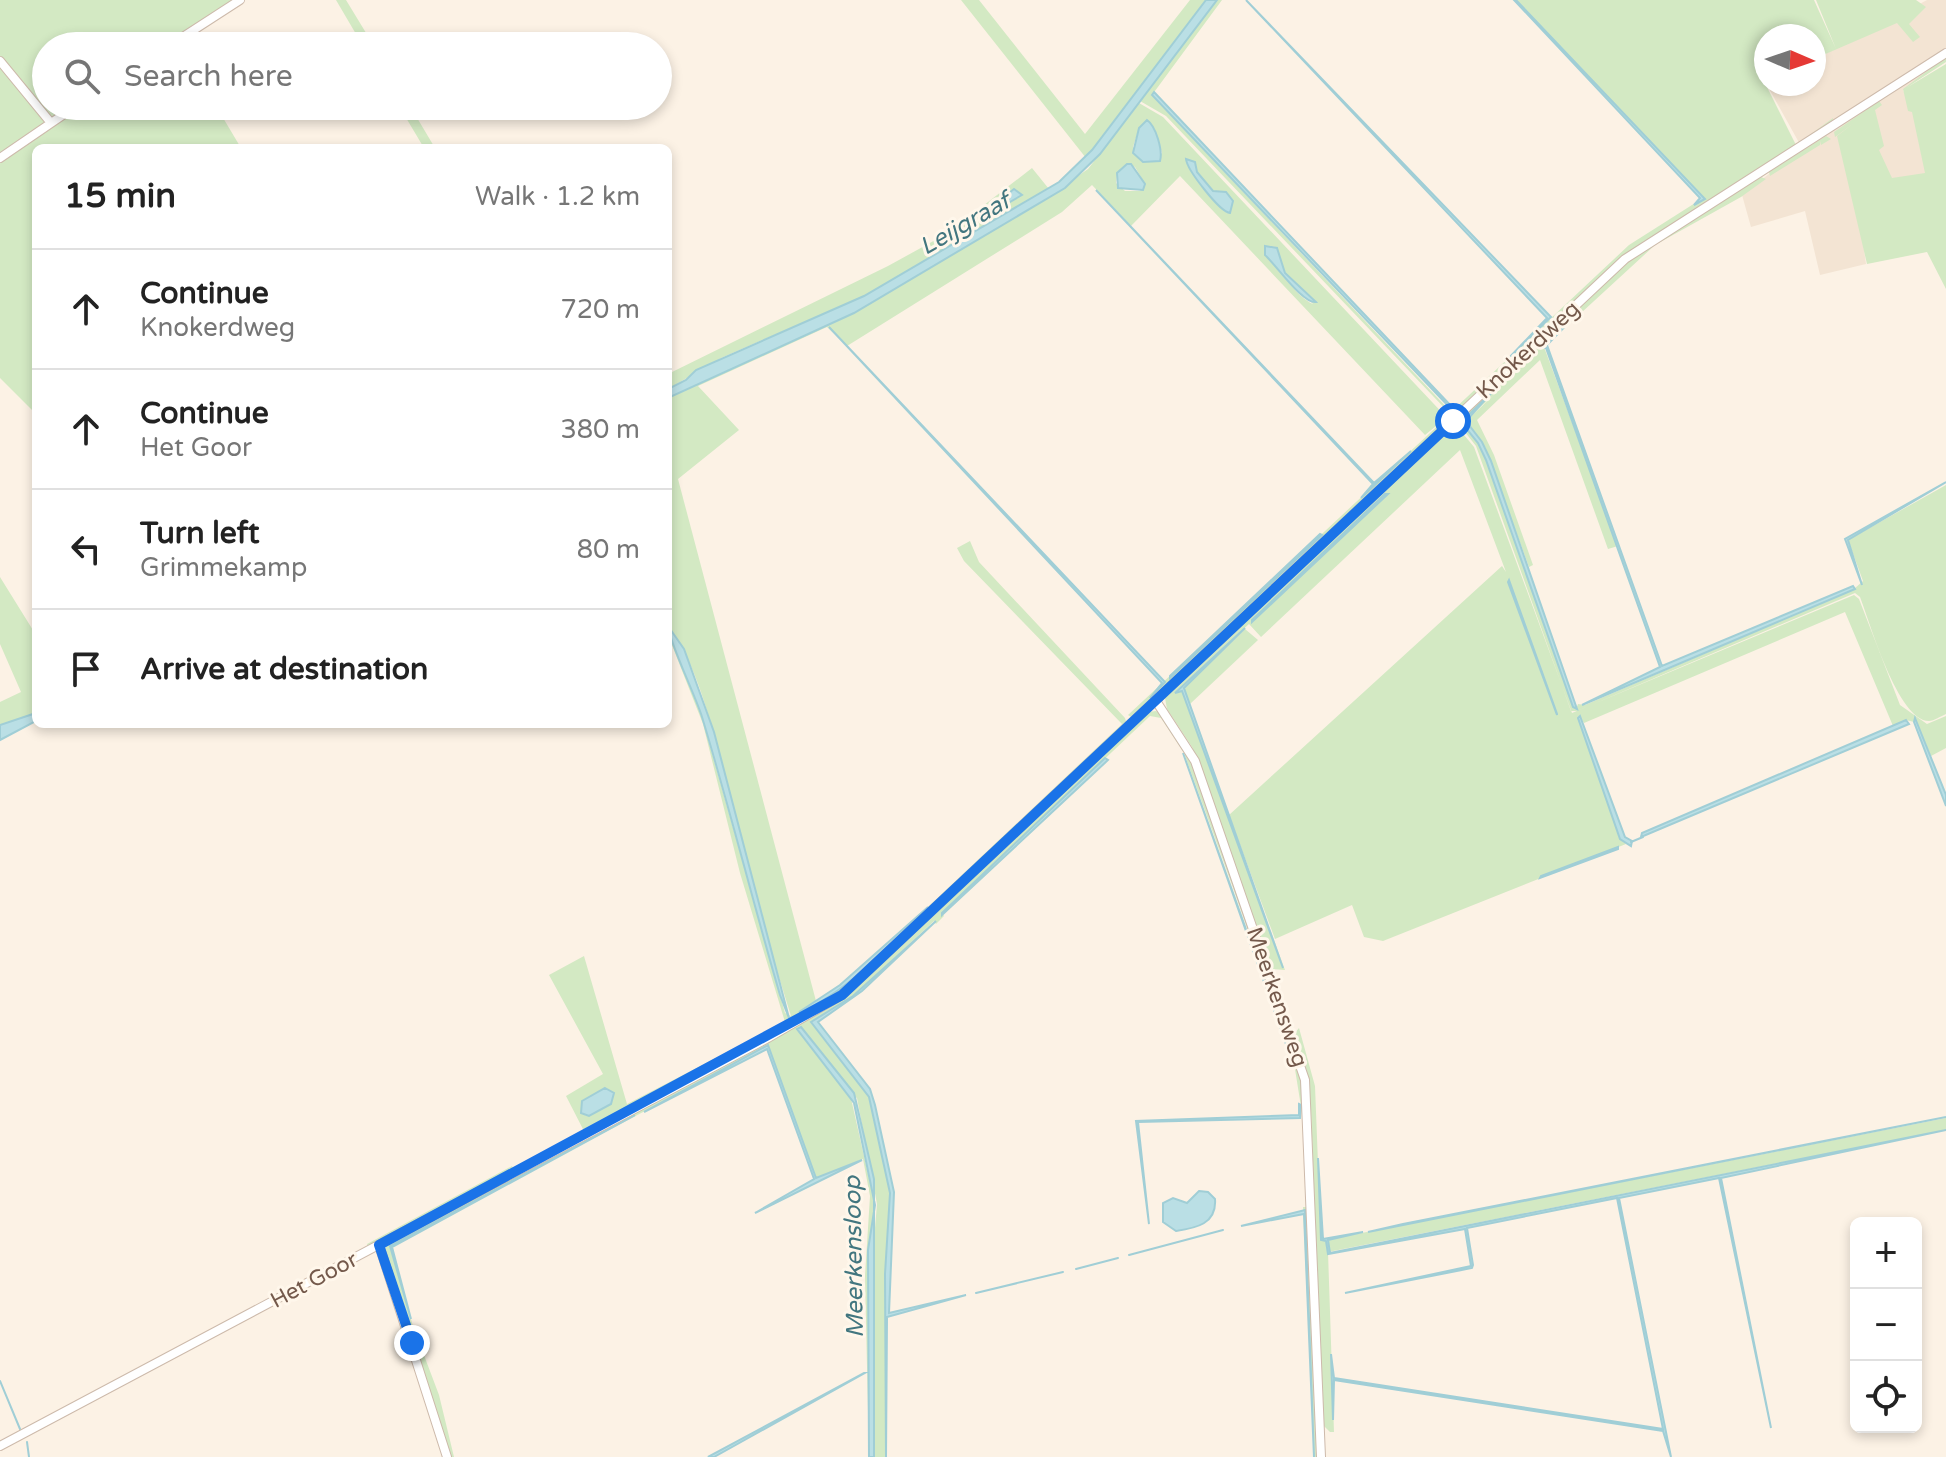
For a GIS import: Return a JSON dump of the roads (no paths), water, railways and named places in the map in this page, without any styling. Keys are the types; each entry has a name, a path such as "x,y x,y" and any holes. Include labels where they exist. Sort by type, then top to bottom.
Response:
{"street":[{"path":"191,32 240,0"},
{"name":"Knokerdweg","path":"796,1022 858,982 1625,259 1946,53"},
{"path":"0,61 32,100"},
{"path":"0,158 55,120"},
{"name":"Meerkensweg","path":"1156,701 1190,749 1305,1080 1321,1457"},
{"name":"Het Goor","path":"0,1446 796,1022"},
{"path":"379,1245 447,1457"}],"water":[{"path":"1206,0 1217,0 1100,154 1065,188 854,313 672,396 672,387 696,370 864,296 1059,182 1092,150"},
{"path":"1246,0 1551,317 1507,360 1547,318"},
{"path":"1514,0 1705,199 1694,205 1700,198"},
{"path":"1154,92 1453,408 1453,411 1152,95"},
{"path":"1147,120 1158,139 1160,161 1143,162 1133,153 1139,128"},
{"path":"1186,159 1195,162 1197,172 1213,191 1226,192 1233,201 1230,213 1205,190"},
{"path":"1131,164 1145,184 1143,190 1118,188 1117,173"},
{"path":"1014,189 1022,195 996,210 999,201"},
{"path":"1096,190 1374,483 1411,451 1361,498 1373,484"},
{"path":"1265,246 1277,248 1285,273 1316,302 1304,297 1290,283 1265,255"},
{"path":"1576,315 1547,345 1662,666 1853,586 1855,589 1582,705 1660,667 1546,348 1540,348"},
{"path":"829,327 1165,682 1150,698 1162,683"},
{"path":"1493,391 1466,421 1482,442 1491,461 1577,709 1573,707 1486,460 1478,443 1461,422"},
{"path":"1946,482 1848,540 1862,585 1845,539"},
{"path":"1388,494 1252,622 1252,620"},
{"path":"1322,535 1170,678 1170,676"},
{"path":"1508,582 1557,714 1557,715"},
{"path":"1245,628 1184,688 1283,968 1182,691 1175,693"},
{"path":"672,632 684,649 714,732 789,1018 780,995 702,717 672,643"},
{"path":"32,714 32,723 0,740 0,725"},
{"path":"1580,716 1625,837 1632,841 1631,846 1620,839 1578,718"},
{"path":"1915,718 1946,795 1946,806 1914,722"},
{"path":"1906,720 1909,724 1641,837 1642,833"},
{"path":"1183,753 1288,1047 1287,1047"},
{"path":"1105,758 1108,760 942,915 942,913"},
{"path":"1618,849 1540,878 1541,876"},
{"path":"928,907 850,981 799,1012 840,985"},
{"name":"Meerkensloop","path":"936,921 862,991 818,1022 870,1089 875,1105 894,1192 889,1313 966,1295 887,1317 886,1457 885,1274 890,1193 869,1097 811,1022 853,996"},
{"path":"801,1027 854,1093 874,1179 874,1200 854,1103 797,1029"},
{"path":"768,1045 816,1178 862,1160 755,1213 814,1179 767,1049 644,1112"},
{"path":"605,1088 614,1093 611,1104 589,1116 581,1113 582,1101"},
{"path":"1299,1104 1300,1118 1138,1122 1149,1224 1136,1121 1299,1115"},
{"path":"635,1115 392,1247 411,1319 390,1246"},
{"path":"1946,1117 1368,1232 1403,1224"},
{"path":"1946,1130 1721,1178 1771,1428 1719,1178 1619,1198 1671,1457 1663,1431 1334,1380 1333,1420 1331,1354 1334,1378 1663,1429 1617,1198 1467,1228 1472,1268 1345,1293 1471,1266 1465,1229 1328,1254 1326,1241 1321,1240 1318,1158 1323,1239 1363,1232 1328,1240 1330,1253"},
{"path":"1199,1191 1208,1192 1215,1199 1209,1219 1198,1226 1176,1231 1163,1222 1163,1203 1173,1198 1187,1203"},
{"path":"1305,1210 1314,1457 1304,1214 1241,1226"},
{"path":"874,1211 874,1457 869,1457 868,1250"},
{"path":"864,1373 714,1457 708,1457"}],"waterway":[{"path":"1631,842 1643,837"},
{"path":"1129,1255 1223,1230"},
{"path":"1076,1269 1118,1258"},
{"path":"976,1293 1063,1272"},
{"path":"0,1381 20,1429"},
{"path":"27,1442 29,1457"}],"water label":[{"name":"Leijgraaf","path":"965,224"}]}
